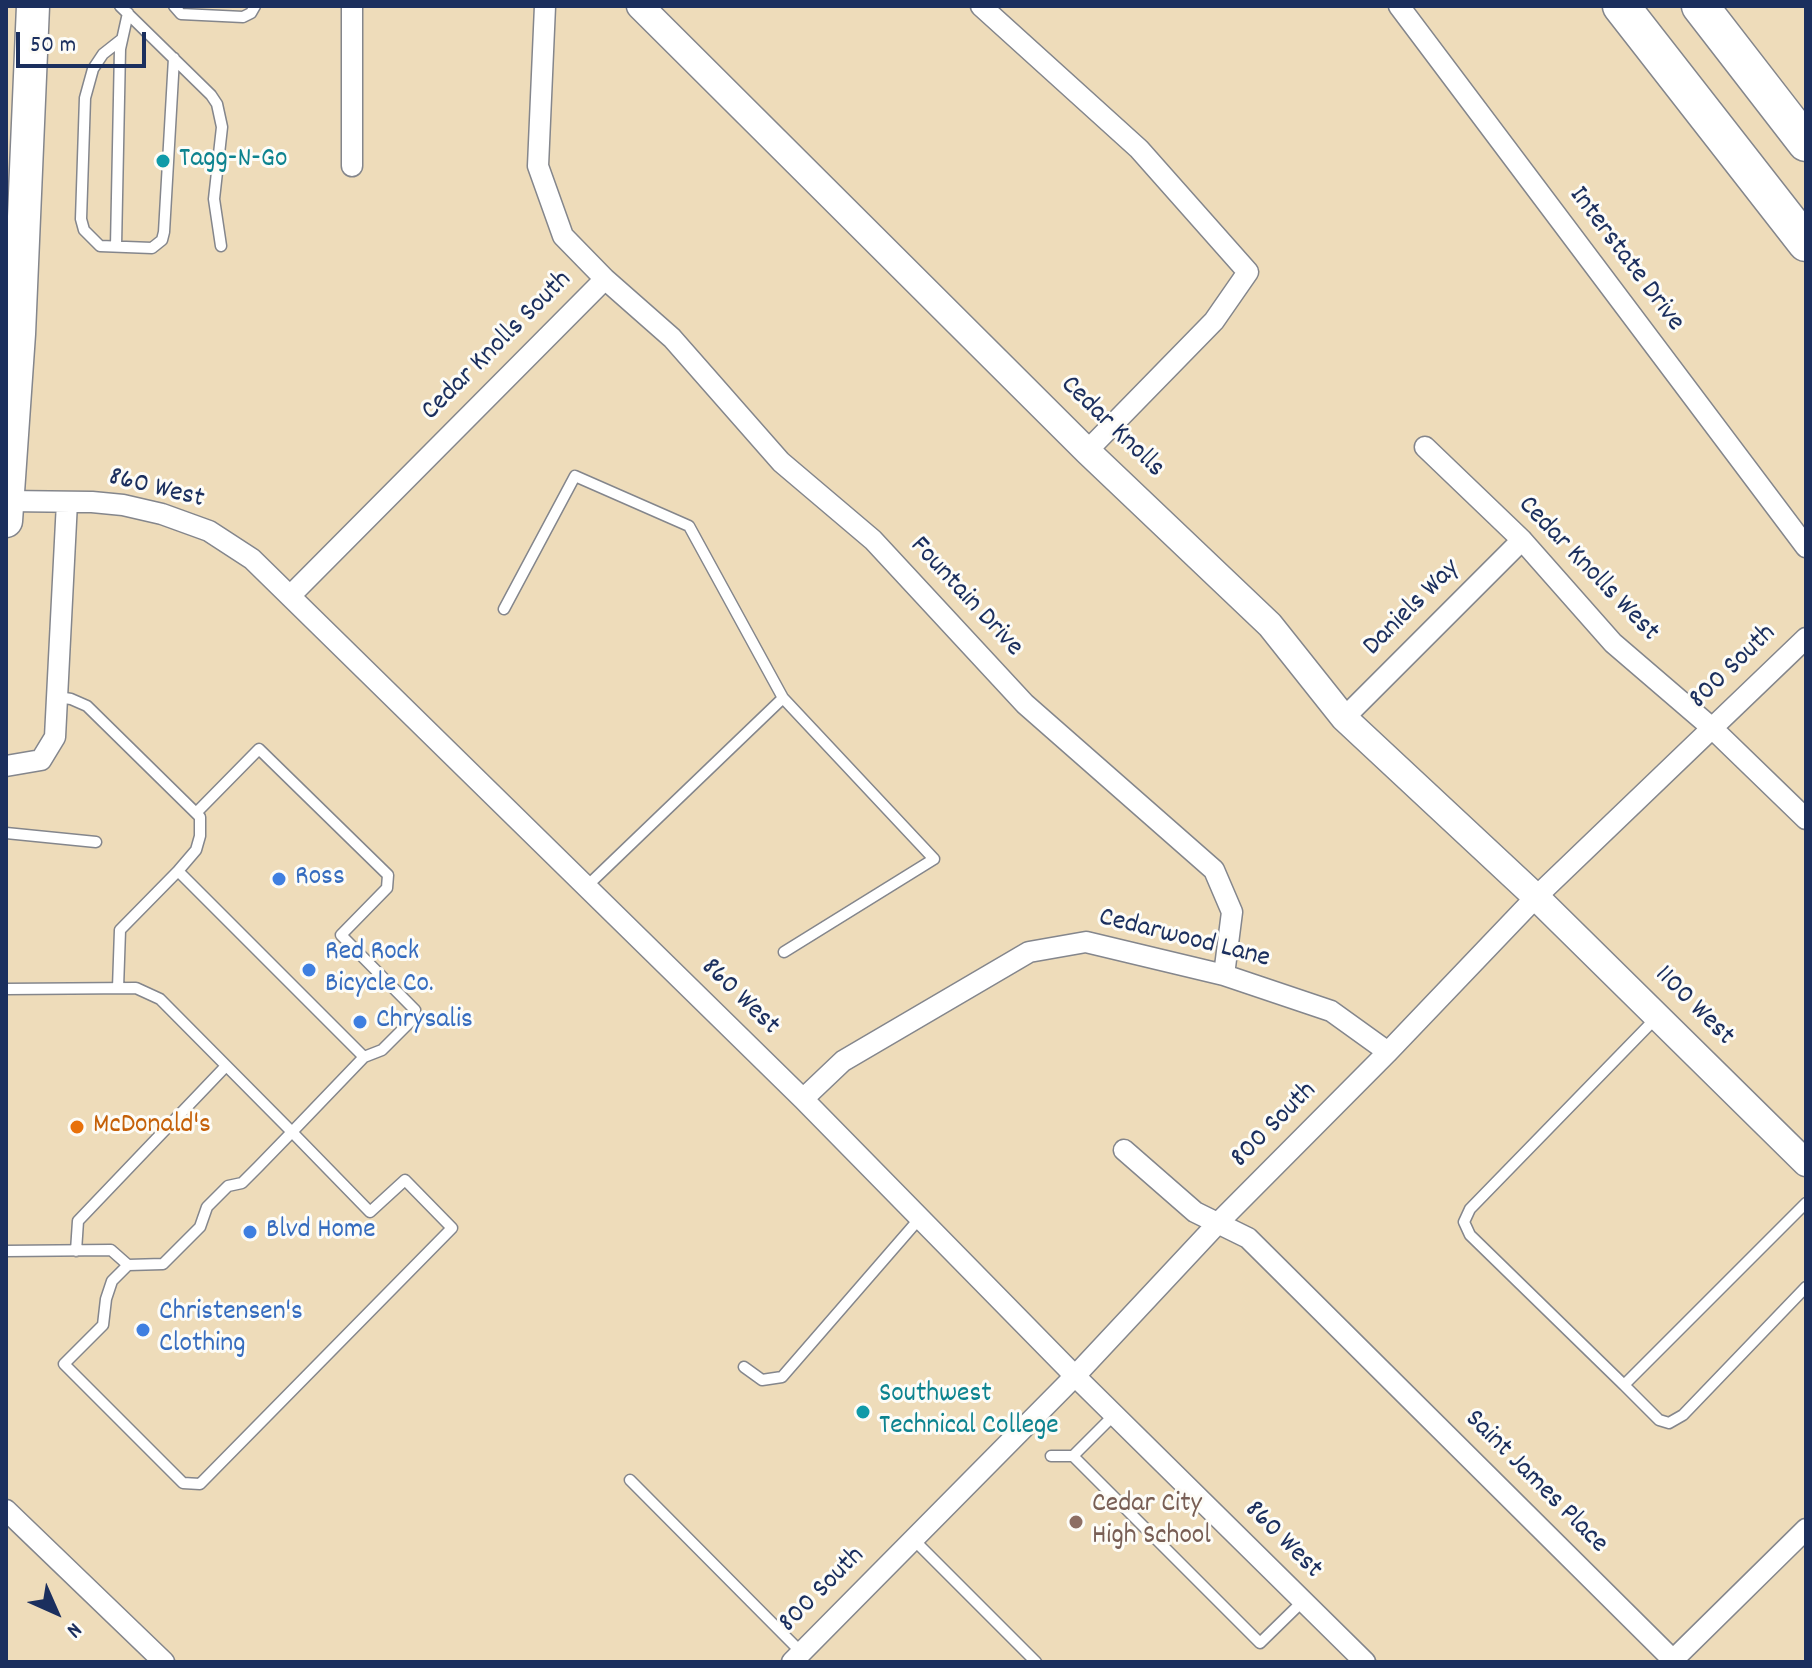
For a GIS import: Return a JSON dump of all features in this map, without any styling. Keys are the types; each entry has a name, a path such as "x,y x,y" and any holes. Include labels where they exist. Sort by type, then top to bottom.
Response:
{"highway":[{"path":"1621,6 1806,243"},
{"path":"1700,6 1806,143"}],"main road":[{"path":"7,511 12,333 33,6"}],"street":[{"path":"352,6 352,166"},
{"name":"Cedar Knolls South","path":"290,596 605,279 563,236 538,166 545,6"},
{"name":"Cedar Knolls","path":"640,6 1087,451 1270,625 1344,718 1536,897"},
{"path":"981,6 1139,149 1248,272 1214,321 1087,451"},
{"name":"Interstate Drive","path":"1399,6 1806,547"},
{"name":"Fountain Drive","path":"605,279 672,338 781,462 873,540 1025,704 1214,870 1232,912 1224,975"},
{"name":"Cedar Knolls West","path":"1425,447 1522,540 1613,643 1712,728 1806,819"},
{"path":"6,766 41,760 55,737 67,502"},
{"name":"860 West","path":"7,511 67,502 123,505 162,514 209,531 252,559 803,1099 1075,1376 1365,1662"},
{"name":"Daniels Way","path":"1344,718 1522,540"},
{"name":"800 South","path":"796,1657 1075,1376 1219,1222 1536,897 1806,638"},
{"name":"1100 West","path":"1536,897 1806,1163"},
{"name":"Cedarwood Lane","path":"803,1099 843,1061 1029,952 1086,942 1224,975 1331,1011 1388,1052"},
{"path":"1124,1150 1195,1212 1219,1222"},
{"name":"Saint James Place","path":"1219,1222 1248,1238 1673,1660 1806,1529"},
{"path":"6,1510 164,1662"}],"lane":[{"path":"174,6 181,14 243,17 251,13 255,6"},
{"path":"116,246 124,10"},
{"path":"124,10 211,95 220,112 222,127 214,199 221,246"},
{"path":"122,39 103,54 93,69 85,98 81,219 84,230 100,246 152,248 158,245 164,232 174,58"},
{"path":"504,609 575,476 689,526 783,698 934,859 784,952"},
{"path":"58,697 87,706 200,817 196,850 120,930 118,988"},
{"path":"586,887 783,698"},
{"path":"6,1251 111,1250 128,1265 163,1264 200,1227 207,1207 228,1186 242,1183 364,1057 382,1050 413,1019 415,1010 341,935 387,888 388,875 259,749 196,813"},
{"path":"6,833 96,842"},
{"path":"178,871 364,1057"},
{"path":"6,989 136,988 160,999 370,1212 405,1180 452,1228 200,1484 183,1483 64,1364 103,1325 112,1281 128,1265"},
{"path":"1657,1017 1470,1209 1464,1222 1470,1235 1659,1420 1669,1423 1683,1415 1806,1287"},
{"path":"76,1251 78,1221 226,1066"},
{"path":"1624,1385 1806,1203"},
{"path":"744,1367 762,1380 782,1377 920,1218"},
{"path":"1051,1456 1073,1456 1114,1415"},
{"path":"1073,1456 1260,1643 1303,1601"},
{"path":"630,1480 796,1657"},
{"path":"913,1539 1036,1662"}],"place":[{"name":"Tagg-N-Go","path":"163,161"},
{"name":"Ross","path":"279,879"},
{"name":"Red Rock Bicycle Co.","path":"309,970"},
{"name":"Chrysalis","path":"360,1022"},
{"name":"McDonald's","path":"77,1127"},
{"name":"Blvd Home","path":"250,1232"},
{"name":"Christensen's Clothing","path":"143,1330"},
{"name":"Southwest Technical College","path":"863,1412"},
{"name":"Cedar City High School","path":"1076,1522"}]}
